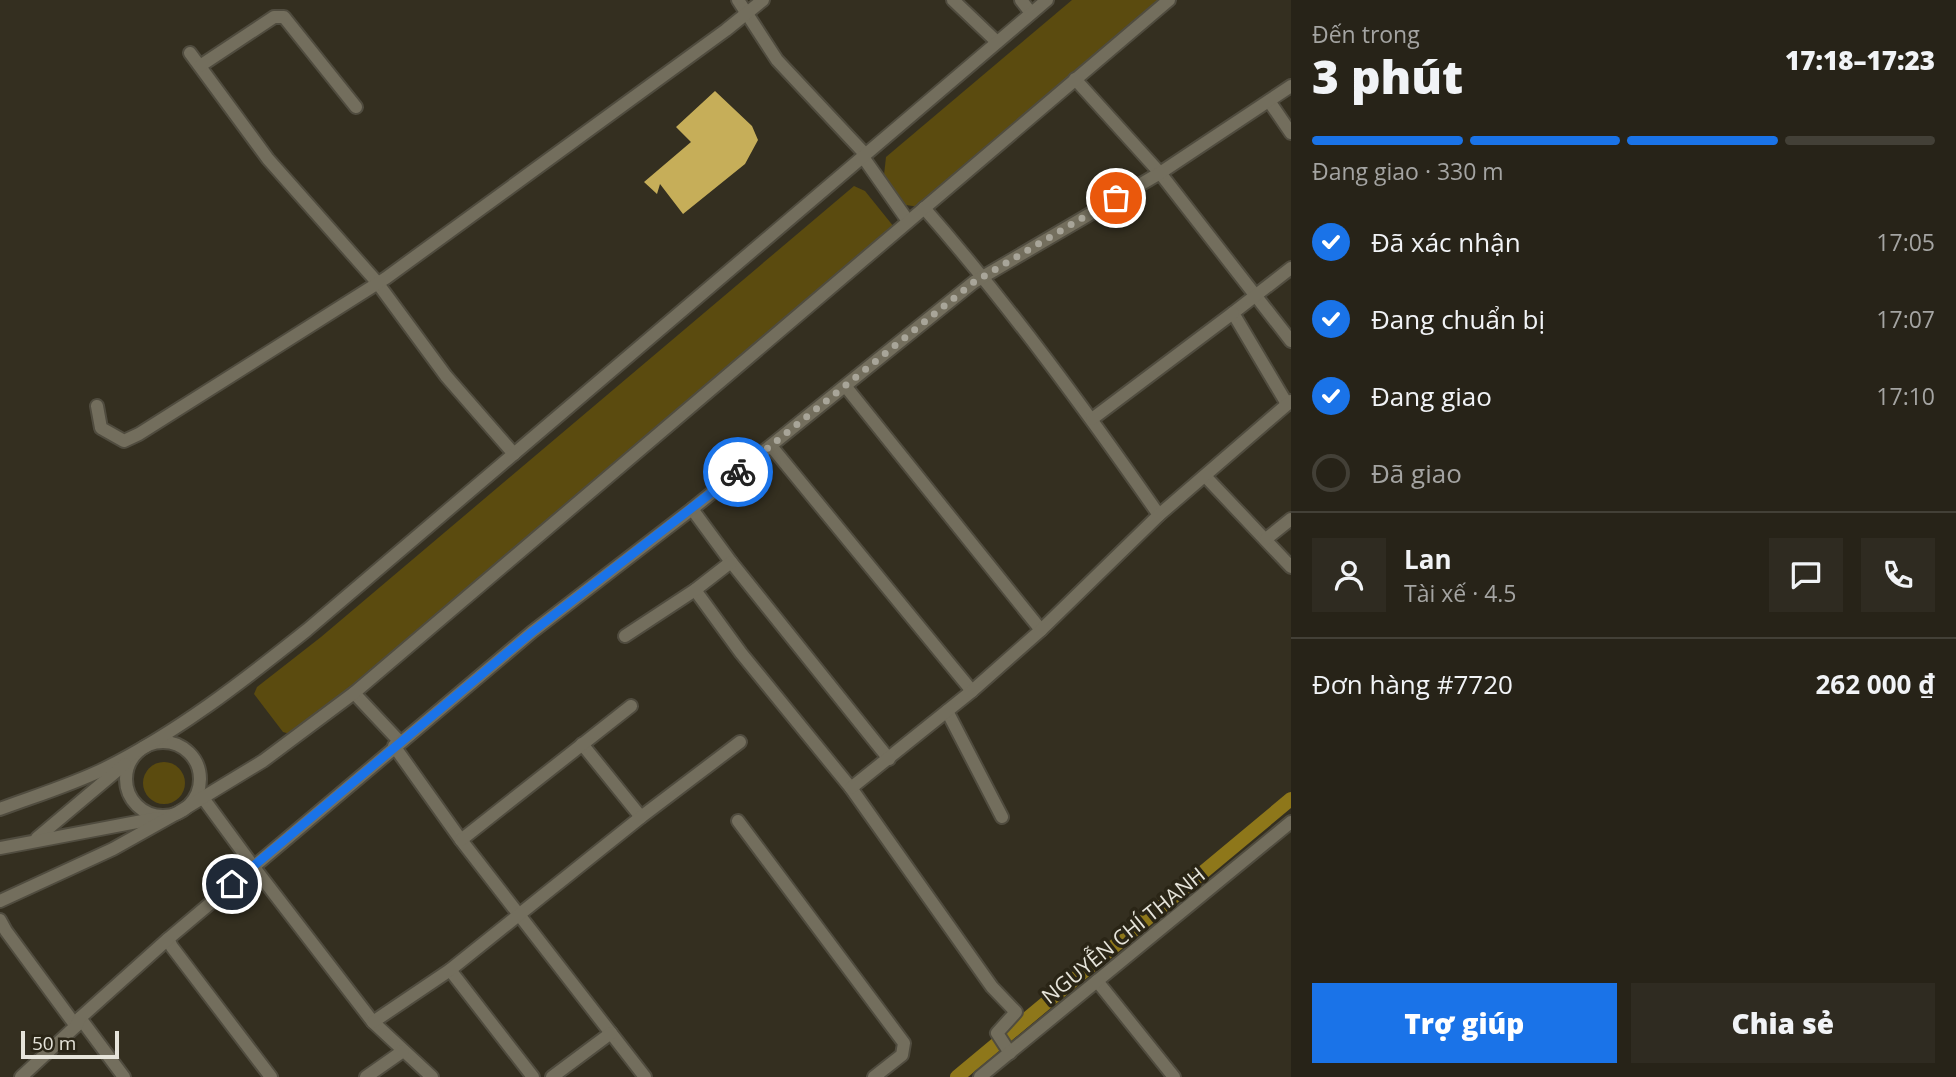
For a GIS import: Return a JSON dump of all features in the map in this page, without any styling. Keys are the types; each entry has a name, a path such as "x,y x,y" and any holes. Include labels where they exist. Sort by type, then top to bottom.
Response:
{"street":[{"path":"738,0 777,60 864,156 908,221"},
{"path":"97,406 102,428 124,441 131,438 378,283 726,30 763,0"},
{"path":"953,0 998,42"},
{"path":"1021,0 1031,13"},
{"path":"36,839 138,753 221,699 306,630 1047,0"},
{"path":"0,901 113,849 203,798 263,761 354,693 1168,0"},
{"path":"200,66 274,17 284,17 356,107"},
{"path":"190,52 268,159 378,283 446,376 514,454"},
{"path":"1075,79 1160,173 1291,341"},
{"path":"21,1077 168,939 397,744 532,632 692,509 974,282 1160,173 1291,86"},
{"path":"1269,101 1291,134"},
{"path":"924,208 984,276 1092,419 1159,515"},
{"path":"1092,419 1291,268"},
{"path":"851,788 972,691 1041,630 1159,515 1289,402 1233,313"},
{"path":"846,387 1041,630"},
{"path":"771,446 972,691"},
{"path":"1205,476 1291,567"},
{"path":"692,509 889,759"},
{"path":"1266,539 1291,519"},
{"path":"625,636 732,562"},
{"path":"695,590 741,653 851,788 992,988 1016,1012 997,1033 1005,1045"},
{"path":"354,693 397,744 461,840 645,1077"},
{"path":"461,840 631,706"},
{"path":"947,711 1002,817"},
{"path":"373,1022 450,970 641,817 740,742"},
{"path":"0,809 102,770 153,744 177,745 187,751 199,772 200,784 196,795 189,805 174,814 0,848"},
{"path":"582,744 641,817"},
{"path":"138,753 128,768 126,780 134,803 155,815 174,814"},
{"path":"203,798 373,1022 432,1077"},
{"path":"738,821 904,1043 902,1055 874,1077"},
{"name":"NGUYỄN CHÍ THANH","path":"980,1077 1005,1045 1097,981 1291,822"},
{"path":"0,920 6,931 124,1077"},
{"path":"168,939 271,1077"},
{"path":"450,970 533,1077"},
{"path":"1097,981 1174,1077"},
{"path":"552,1077 611,1033"},
{"path":"366,1077 403,1051"}],"shaded area":[{"path":"1072,0 1162,0 919,207 906,205 884,175 886,157"},
{"path":"854,186 865,191 894,227 357,685 290,734 283,732 254,694 257,687 321,637"},
{"path":"164,762 179,768 185,783 179,798 164,804 149,798 143,783 149,768"}],"building":[{"path":"715,91 752,126 758,140 745,164 683,214 660,184 657,194 644,182 691,142 676,127"}],"waterway":[{"path":"957,1077 1291,799"}],"way so far":[{"path":"738,472 974,282 1116,198"}],"route":[{"path":"232,884 532,632 738,472"}]}
